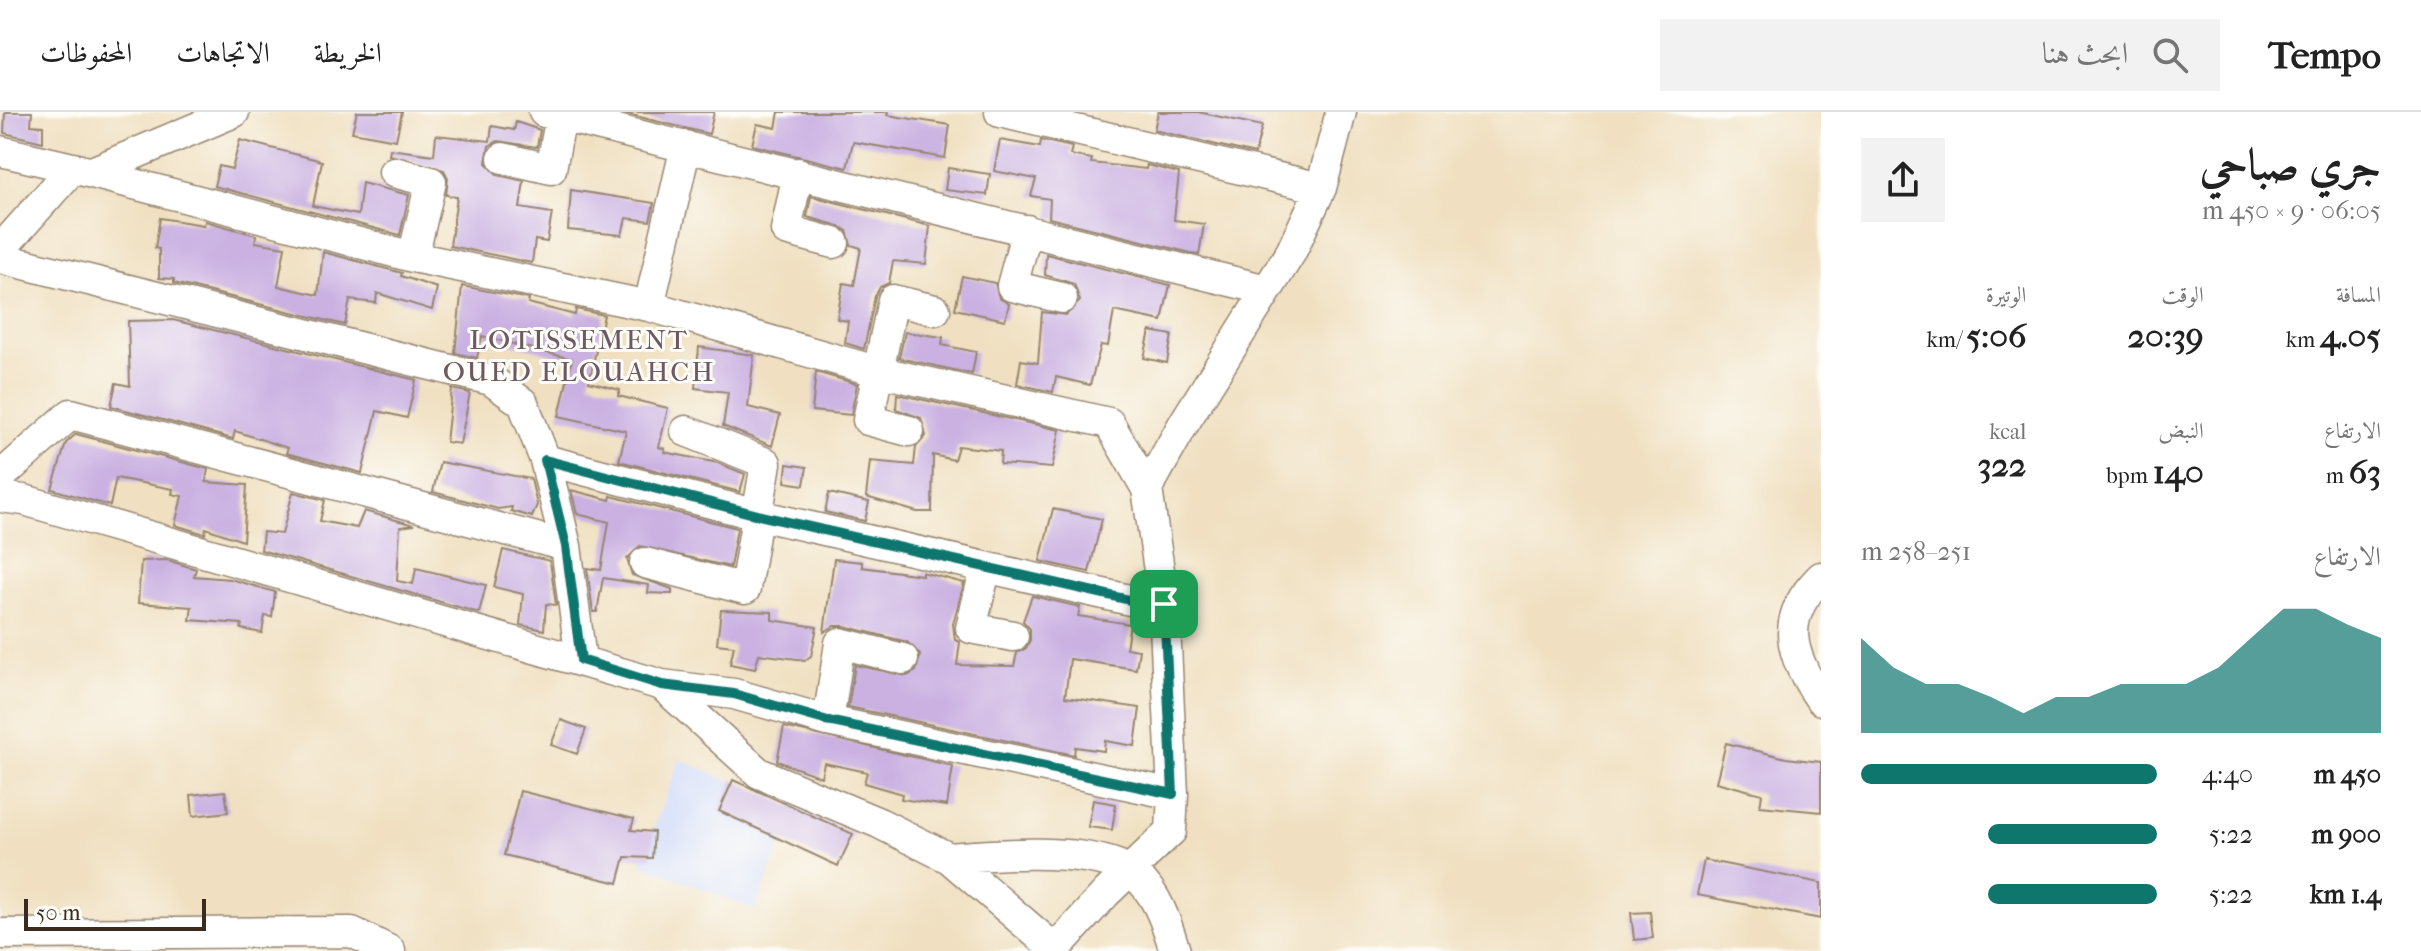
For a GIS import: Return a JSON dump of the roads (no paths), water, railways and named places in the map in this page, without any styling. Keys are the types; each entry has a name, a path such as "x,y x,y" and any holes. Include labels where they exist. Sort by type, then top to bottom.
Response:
{"street":[{"path":"0,250 83,170 234,112"},
{"path":"1000,112 1321,188"},
{"path":"1147,489 1184,423 1291,252 1321,188 1341,112"},
{"path":"503,158 551,169 553,114 1267,290"},
{"path":"649,306 686,146"},
{"path":"0,151 413,257 649,306 876,371 1109,423 1147,489 1164,604 1173,794 1171,831 1132,872 1106,893 1056,950 949,858 879,823 759,773 662,685"},
{"path":"394,172 431,182 413,257"},
{"path":"798,173 786,230 834,243"},
{"path":"1027,230 1012,286 1062,298"},
{"path":"0,258 491,380 523,403 545,460 566,546 581,660"},
{"path":"909,431 868,420 876,371 893,300 935,310"},
{"path":"0,477 71,414 566,546"},
{"path":"645,563 745,589 766,463 686,431"},
{"path":"545,460 758,515 1134,601 1164,604"},
{"path":"0,497 39,505 662,685 734,694 828,721 1173,794"},
{"path":"986,567 971,628 1013,636"},
{"path":"1817,690 1794,654 1794,610 1821,577"},
{"path":"828,721 840,643 903,659"},
{"path":"949,858 1019,852 1101,861 1132,872 1164,913 1175,951"},
{"path":"0,934 352,932 390,951"}],"district":[{"name":"LOTISSEMENT OUED ELOUAHCH","path":"579,355"}]}
